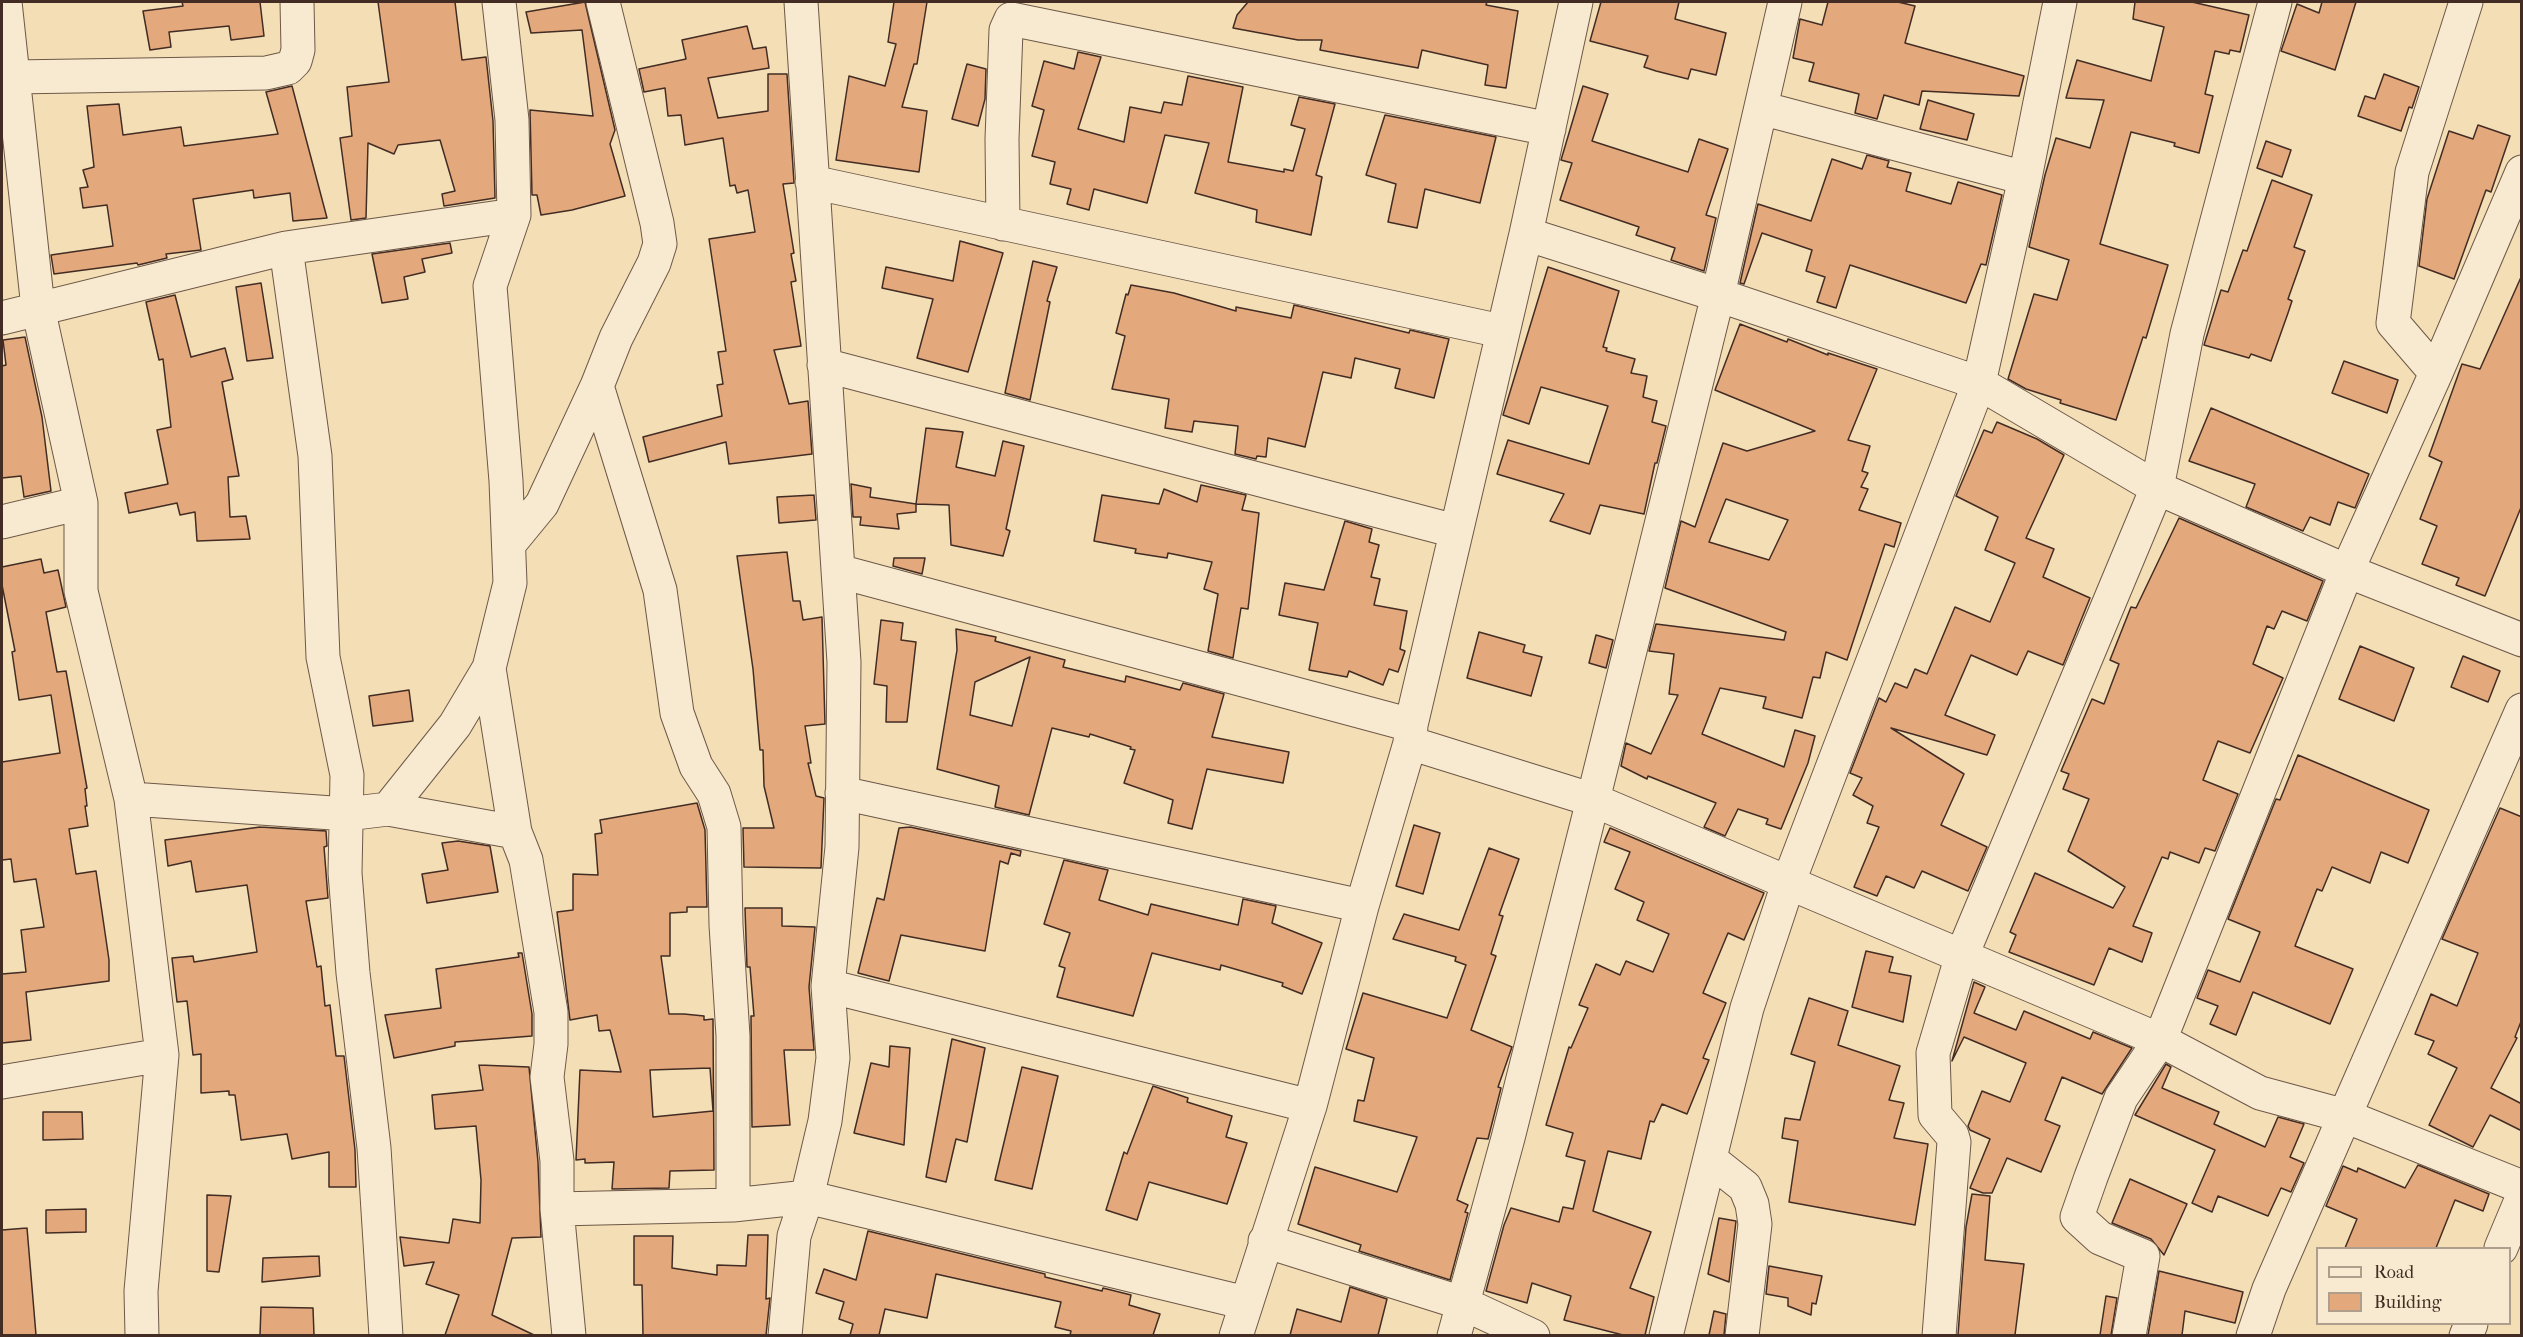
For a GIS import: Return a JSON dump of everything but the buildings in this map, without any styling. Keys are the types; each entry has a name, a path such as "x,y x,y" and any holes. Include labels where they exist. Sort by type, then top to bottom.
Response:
{"street":[{"path":"5,2 8,57 38,308 81,503 81,591 130,799 162,1055 141,1291 141,1335"},
{"path":"8,57 266,73 288,68 295,61 298,50 297,2"},
{"path":"388,809 455,725 489,668 510,583 510,543 490,286 514,215 512,120 498,2"},
{"path":"510,543 542,504 597,387 616,338 654,263 660,243 603,2"},
{"path":"785,1335 794,1236 807,1197 825,1121 832,1058 828,986 842,847 844,663 801,2"},
{"path":"1236,1335 1310,1106 1410,734 1501,331 1526,234 1576,2"},
{"path":"1454,1335 1508,1138 1593,800 1718,295 1785,2"},
{"path":"1666,1335 1747,1008 1789,881 1979,383 2025,178 2060,2"},
{"path":"1939,1335 1954,1142 1952,1135 1935,1115 1933,1053 1962,955 2157,488 2187,334 2275,2"},
{"path":"2436,373 2393,323 2412,172 2466,2"},
{"path":"1003,224 1002,140 1006,30 1011,19 1549,129"},
{"path":"1761,108 2025,178"},
{"path":"2129,1335 2144,1256 2100,1238 2078,1217 2121,1098 2160,1040 2347,571 2436,373 2522,172"},
{"path":"812,182 1501,331"},
{"path":"2,318 286,248 514,215"},
{"path":"1526,234 1718,295 1979,383 2157,488 2347,571 2522,640"},
{"path":"286,248 315,456 323,657 347,775 345,873 352,974 374,1148 386,1335"},
{"path":"824,365 1455,531"},
{"path":"597,387 660,590 677,713 696,766 714,794 724,827 726,925 733,1036 733,1205"},
{"path":"2,522 81,503"},
{"path":"838,572 1410,734 1593,800 1789,881 2160,1040 2260,1092 2344,1116 2522,1187"},
{"path":"489,668 515,832 525,860 551,1012 551,1044 547,1077 557,1161 557,1209 569,1335"},
{"path":"2253,1335 2269,1289 2522,710"},
{"path":"842,793 1362,906"},
{"path":"130,799 347,814 388,809 515,832"},
{"path":"828,986 1310,1106"},
{"path":"2,1082 162,1055"},
{"path":"1711,1160 1745,1186 1752,1204 1755,1224 1742,1335"},
{"path":"557,1209 733,1205 807,1197 1246,1303"},
{"path":"2501,1247 2522,1197"},
{"path":"1265,1241 1462,1303 1533,1335"}]}
